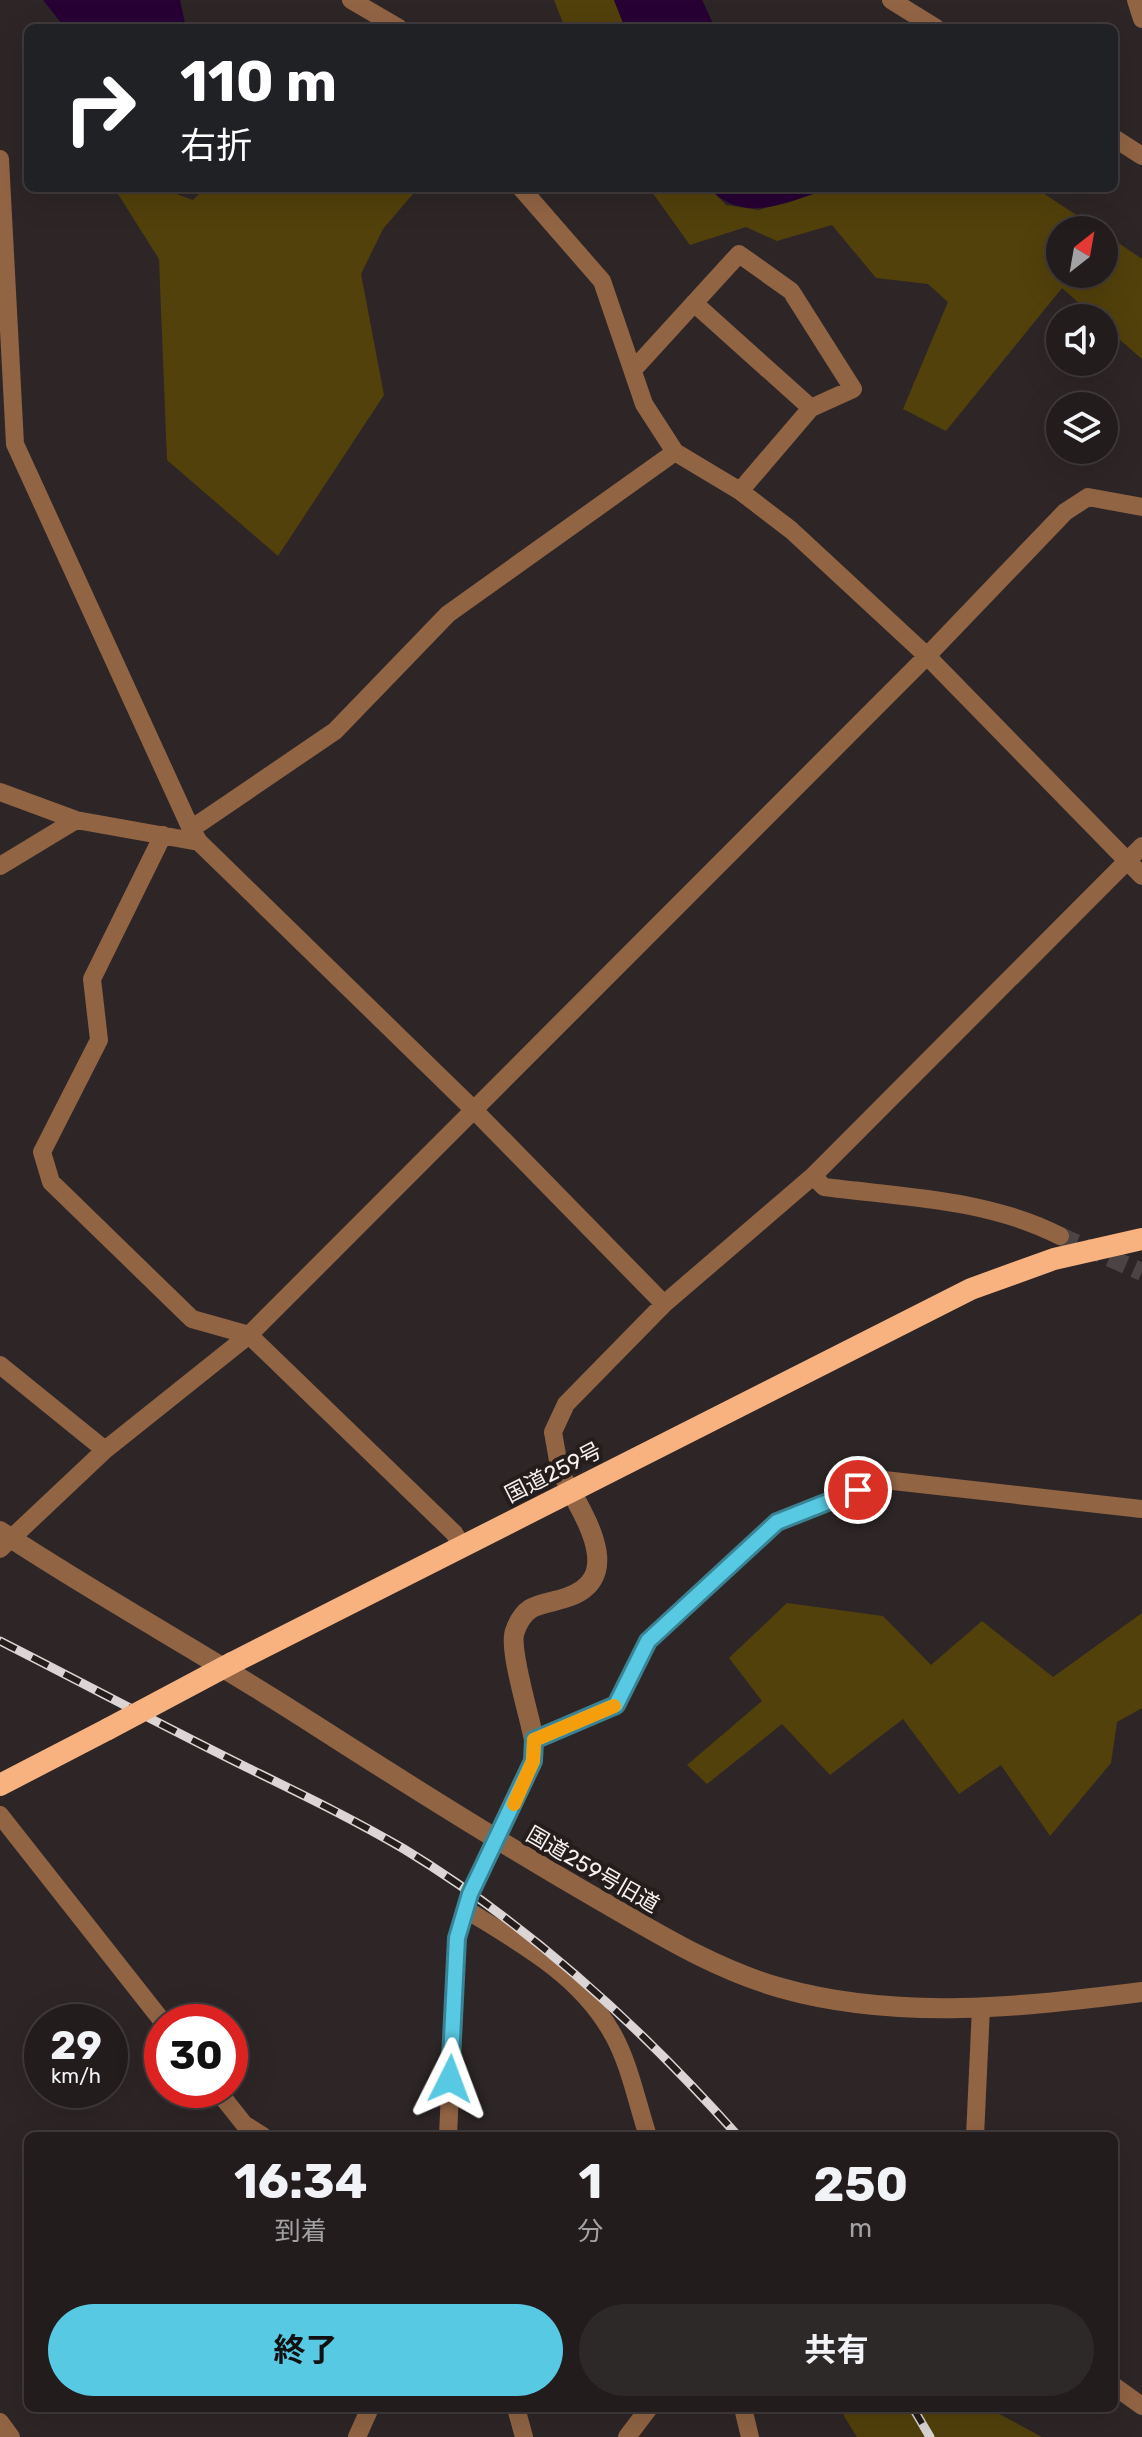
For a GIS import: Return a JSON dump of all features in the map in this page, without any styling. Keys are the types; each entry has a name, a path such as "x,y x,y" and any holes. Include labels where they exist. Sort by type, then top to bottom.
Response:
{"highway":[{"name":"国道259号","path":"0,1785 232,1663 971,1289 1054,1259 1142,1239"}],"street":[{"path":"351,0 392,24"},
{"path":"891,0 930,24"},
{"path":"1136,0 1142,19"},
{"path":"1118,141 1142,156"},
{"path":"0,159 15,444 195,835 474,1110 664,1304"},
{"path":"524,192 602,281 644,404 675,452 740,491 791,530 927,656 1142,876"},
{"path":"633,370 739,254 791,291 853,389 811,408 740,491"},
{"path":"694,303 811,408"},
{"path":"0,792 76,820 163,835 195,835 335,731 448,614 675,452"},
{"path":"3,1539 105,1450 249,1335 927,656 1065,512 1088,497 1142,507"},
{"path":"0,866 76,820"},
{"path":"163,835 92,979 99,1040 42,1152 51,1182 192,1319 249,1335 454,1533 463,1548"},
{"path":"448,2132 457,1938 465,1909 533,1761 534,1740 524,1687 514,1660 515,1631 534,1606 568,1597 583,1587 594,1574 598,1557 596,1539 560,1472 553,1432 566,1404 664,1304 813,1176 1142,846"},
{"path":"813,1176 824,1187 976,1207 1013,1215 1060,1236"},
{"path":"0,1365 105,1450"},
{"path":"534,1740 616,1705 648,1641 777,1522 884,1480 1142,1509"},
{"name":"国道259号旧道","path":"3,1539 227,1668 496,1841 691,1952 781,1988 866,2004 981,2008 1142,1992"},
{"path":"0,1815 149,2004"},
{"path":"465,1909 547,1961 590,2001 613,2033 647,2132"},
{"path":"975,2132 981,2008"},
{"path":"231,2108 244,2124 257,2132"},
{"path":"1118,2389 1142,2406"},
{"path":"357,2437 368,2412"},
{"path":"517,2412 524,2437"},
{"path":"627,2437 646,2412"},
{"path":"744,2412 750,2437"},
{"path":"0,2422 11,2437"}],"shaded area":[{"path":"43,0 180,0 185,24 62,24"},
{"path":"554,0 614,0 623,24 563,24"},
{"path":"614,0 702,0 713,24 623,24"},
{"path":"171,192 193,200 201,192 415,192 383,229 361,274 384,395 278,556 167,460 159,259 118,194"},
{"path":"652,192 713,192 726,205 759,210 819,192 1040,192 1078,216 1046,216 1046,288 1062,288 946,431 903,409 948,302 928,284 876,278 832,225 777,241 746,227 690,245"},
{"path":"714,192 820,192 768,207 737,206"},
{"path":"1118,243 1142,259 1142,359 1118,338 1118,304 1080,304 1062,288 1118,288"},
{"path":"787,1603 883,1616 931,1665 982,1621 1053,1677 1142,1613 1142,1708 1117,1722 1111,1763 1050,1836 1001,1765 959,1794 903,1719 830,1775 782,1724 707,1784 687,1765 762,1701 729,1658"},
{"path":"844,2412 995,2412 1042,2437 857,2437"}],"tunnel":[{"path":"1060,1236 1142,1272"}],"railway":[{"path":"0,1641 346,1817 450,1879 539,1944 582,1980 623,2017 734,2132"},
{"path":"915,2412 930,2437"}],"slow traffic":[{"path":"514,1804 533,1761 534,1740 614,1706"}],"route":[{"path":"450,2079 457,1938 470,1894 533,1761 534,1740 616,1705 648,1641 777,1522 858,1490"}]}
